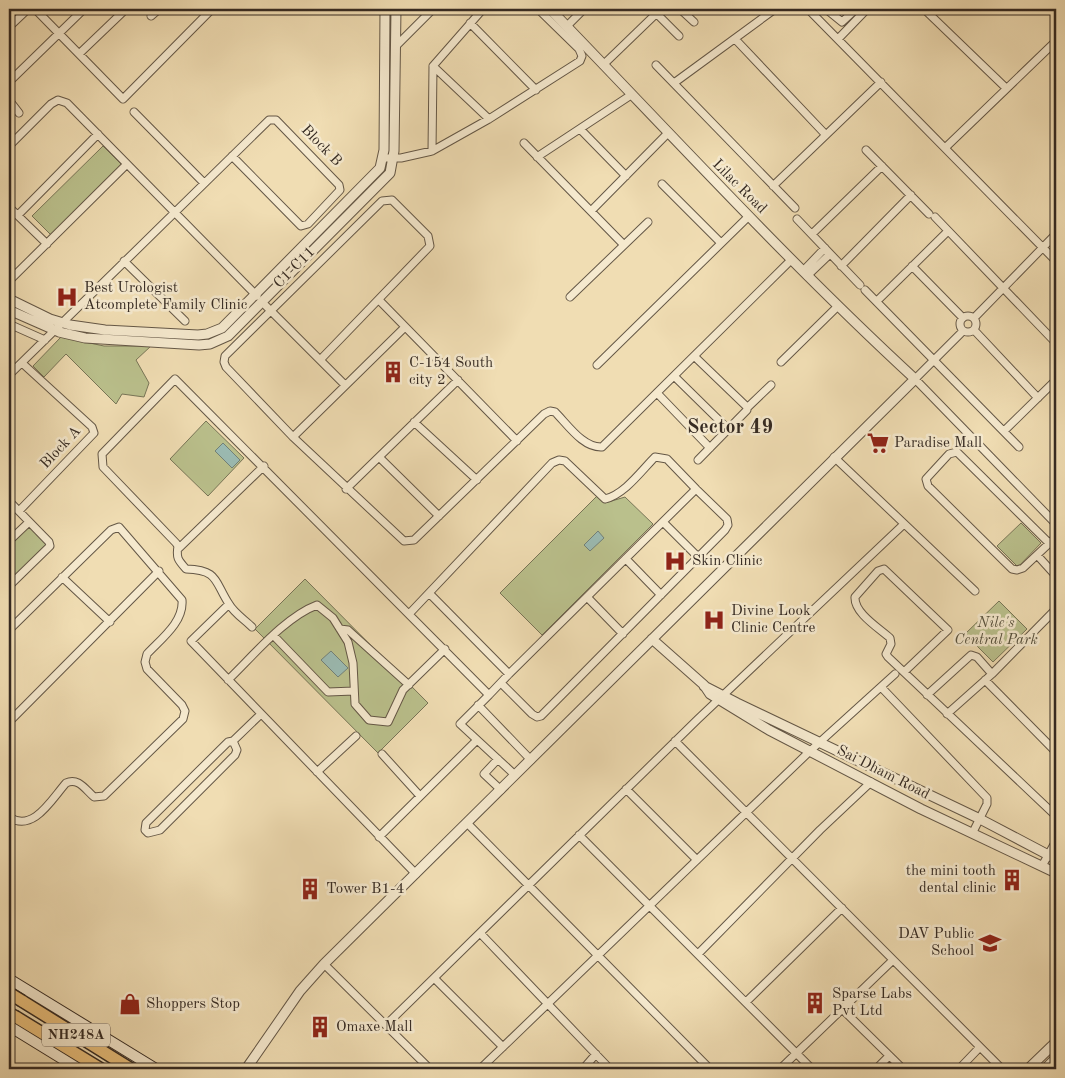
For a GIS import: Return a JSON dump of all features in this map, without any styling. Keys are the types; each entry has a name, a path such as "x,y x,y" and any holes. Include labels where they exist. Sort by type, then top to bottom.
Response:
{"highway":[{"name":"NH248A","path":"9,993 131,1069"},
{"name":"NH248A","path":"10,1019 101,1069"}],"main road":[{"path":"10,982 156,1069"},
{"path":"24,989 10,1019 79,1069"}],"street":[{"path":"9,27 28,9"},
{"path":"34,9 123,99 212,9"},
{"path":"9,82 84,9"},
{"path":"113,9 119,15"},
{"path":"79,54 126,9"},
{"path":"152,16 159,9"},
{"path":"9,310 54,330 104,340 187,346 210,344 228,336 374,177 380,168 383,158 385,9"},
{"path":"9,299 61,322 105,330 207,334 222,328 261,301 382,184 390,173 394,158 396,9"},
{"path":"396,46 432,9"},
{"path":"432,151 434,66 483,9"},
{"path":"383,158 394,158 432,151 488,120 580,61 582,56 579,49 538,9"},
{"name":"Lilac Road","path":"550,9 667,134 838,306 915,378"},
{"path":"567,26 584,9"},
{"path":"680,9 694,22"},
{"path":"674,83 775,9"},
{"path":"808,9 1056,261"},
{"path":"826,9 840,22 856,9"},
{"path":"838,39 867,9"},
{"path":"924,9 1006,88"},
{"path":"603,65 658,11 679,36"},
{"path":"470,22 536,90"},
{"path":"735,39 826,135"},
{"path":"945,148 1056,42"},
{"path":"656,65 795,208"},
{"path":"434,66 488,120"},
{"path":"773,186 880,82"},
{"path":"538,157 631,95"},
{"path":"9,100 19,113"},
{"path":"9,146 51,104 58,100 67,103 345,385"},
{"path":"134,112 204,183"},
{"name":"Block B","path":"45,340 61,322 267,122 274,119 339,185 340,190 308,224 301,226 232,156"},
{"path":"581,130 626,176"},
{"path":"18,215 98,134"},
{"path":"591,211 667,134"},
{"path":"524,144 624,245"},
{"path":"866,150 948,231 1056,343"},
{"path":"9,281 127,164"},
{"path":"812,234 882,166"},
{"path":"662,184 722,243"},
{"path":"841,266 911,195"},
{"name":"C1-C11","path":"293,437 226,367 225,356 261,301 382,201 388,199 396,202 428,236 430,246 379,300"},
{"path":"9,207 47,244"},
{"path":"597,365 749,216"},
{"path":"797,219 1019,447"},
{"path":"570,297 648,222"},
{"path":"876,301 948,231"},
{"path":"974,318 1056,234"},
{"path":"805,273 828,251"},
{"path":"124,261 185,321"},
{"path":"405,327 293,437 346,489 404,541 414,540 544,414 550,411 555,412 585,442 593,447 602,447 788,263"},
{"path":"912,266 963,318"},
{"path":"320,360 379,300 518,441"},
{"path":"781,362 838,306"},
{"path":"967,316 974,318 977,324 974,330 968,333 963,331 960,324 963,318 967,316"},
{"path":"9,324 45,340 9,375"},
{"path":"974,330 1038,398"},
{"path":"246,1069 300,992 324,964 963,331"},
{"path":"694,356 747,408"},
{"name":"Block A","path":"19,512 94,433 92,427 22,363"},
{"path":"674,376 728,429"},
{"path":"915,378 1056,524"},
{"path":"178,549 176,542 106,472 101,458 175,379 180,381 489,695"},
{"path":"346,489 458,380"},
{"path":"1004,431 1056,380"},
{"path":"698,460 771,385"},
{"path":"657,393 710,448"},
{"path":"414,422 477,480"},
{"path":"1049,543 957,452 949,454 926,478 928,486 1012,569 1023,568 1056,537"},
{"path":"410,613 552,463 559,460 565,461 605,498 612,497 622,491 655,458 661,456 667,459 727,519 728,524 698,558 541,716 536,717 532,714 501,682"},
{"path":"379,457 439,516"},
{"path":"834,457 976,591"},
{"path":"252,627 229,604 224,591 211,574 204,570 186,570 175,555 178,549 264,466"},
{"path":"515,775 460,724 696,489"},
{"path":"9,501 49,542 50,546 10,583"},
{"path":"9,541 29,522"},
{"path":"663,522 698,558"},
{"path":"386,1025 675,741 904,524"},
{"path":"9,630 115,528 123,530 182,600 183,609 179,618 147,654 145,662 147,669 182,704 185,711 183,719 104,796 94,797 77,781 71,781 66,783 35,818 27,823 18,823 9,817"},
{"path":"1037,555 1056,576"},
{"path":"626,558 661,595"},
{"path":"904,672 948,630 884,569 855,597 855,601 858,609 890,638 891,644 886,654 904,672 927,695 1056,816"},
{"path":"9,722 159,571"},
{"path":"62,578 110,622"},
{"path":"429,593 509,674"},
{"path":"587,597 623,634"},
{"path":"229,604 191,641 416,874"},
{"path":"228,680 304,610 317,605 333,618 348,642 353,663 356,704 369,720 388,722 403,690 445,649"},
{"path":"947,714 992,674 1056,609"},
{"path":"340,629 348,630 409,685"},
{"path":"274,636 328,692 354,691"},
{"name":"Sai Dham Road","path":"652,639 704,686 810,751 921,809 1042,866 1055,870"},
{"path":"927,695 972,655 977,657 992,674"},
{"path":"480,1069 810,751 895,674"},
{"path":"985,680 1056,752"},
{"path":"881,687 987,798 987,804 973,832"},
{"name":"Sai Dham Road","path":"721,698 820,742 980,819 1052,857"},
{"path":"478,705 531,760"},
{"path":"233,741 236,750 235,755 160,830 151,834 148,833 145,830 146,823 228,742 233,741 261,714"},
{"path":"317,772 356,736"},
{"path":"379,837 477,740"},
{"path":"675,741 1002,1069"},
{"path":"382,754 420,796"},
{"path":"498,759 484,774 500,790"},
{"path":"698,954 792,858 871,782"},
{"path":"626,789 697,860"},
{"path":"467,823 710,1069"},
{"path":"580,835 812,1069"},
{"path":"1042,866 1052,857 1056,841"},
{"path":"746,1002 842,908"},
{"path":"480,933 610,1069"},
{"path":"780,1069 893,960"},
{"path":"324,964 430,1069"},
{"path":"434,978 503,1046"},
{"path":"842,1009 902,1069"},
{"path":"1028,1069 1056,1042"},
{"path":"959,1069 980,1047"},
{"path":"582,1069 596,1054"},
{"path":"876,1069 889,1056"},
{"path":"1045,1069 1056,1058"}],"green space":[{"path":"103,146 125,168 54,238 32,216"},
{"path":"61,337 104,346 151,346 136,360 149,383 144,397 122,394 116,404 66,354 44,377 33,366"},
{"path":"206,421 244,458 208,496 170,459"},
{"path":"597,496 605,503 625,497 653,524 542,635 500,593"},
{"path":"1021,523 1041,543 1018,567 997,546"},
{"path":"30,526 48,544 11,579 9,577 9,547"},
{"path":"305,579 428,703 378,753 255,629"},
{"name":"Nile's Central Park","path":"999,601 1027,629 993,662 965,634"}],"water":[{"path":"223,443 240,460 232,468 215,451"},
{"path":"598,531 604,538 590,551 584,545"},
{"path":"331,651 348,668 338,677 321,660"}],"place":[{"name":"Best Urologist Atcomplete Family Clinic","path":"67,297"},
{"name":"C-154 South city 2","path":"393,372"},
{"name":"Paradise Mall","path":"878,443"},
{"name":"Skin Clinic","path":"675,561"},
{"name":"Divine Look Clinic Centre","path":"714,620"},
{"name":"the mini tooth dental clinic","path":"1012,880"},
{"name":"Tower B1-4","path":"310,889"},
{"name":"DAV Public School","path":"990,943"},
{"name":"Sparse Labs Pvt Ltd","path":"815,1003"},
{"name":"Shoppers Stop","path":"130,1004"},
{"name":"Omaxe Mall","path":"320,1027"}],"district":[{"name":"Sector 49","path":"730,428"}]}
